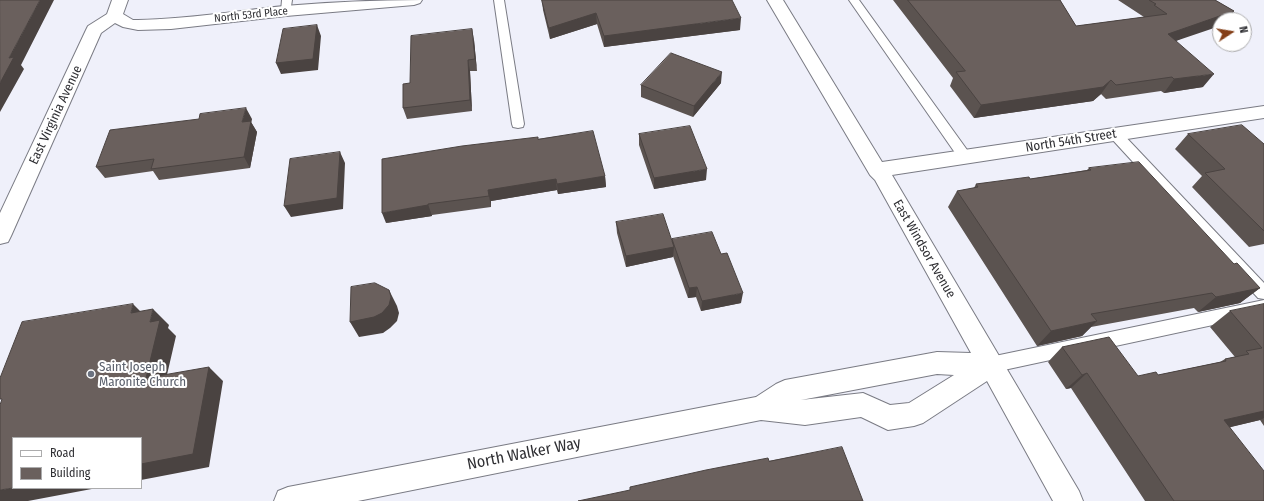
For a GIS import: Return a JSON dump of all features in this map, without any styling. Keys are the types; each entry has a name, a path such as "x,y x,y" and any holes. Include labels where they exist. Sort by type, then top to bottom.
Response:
{"street":[{"name":"North 53rd Place","path":"117,8 129,24 138,25 171,24 286,5 342,7 414,0"},
{"name":"East Windsor Avenue","path":"775,0 877,170 882,175 1069,501"},
{"name":"East Virginia Avenue","path":"0,236 94,30 117,8"},
{"name":"North 54th Street","path":"877,170 1264,112"},
{"name":"North Walker Way","path":"761,408 785,392 852,380 937,362 990,364"},
{"path":"852,380 863,405 888,418 914,414 990,364"},
{"name":"North Walker Way","path":"288,501 761,408 806,413 863,405"}],"lane":[{"path":"499,0 518,124"},
{"path":"854,0 965,157"},
{"path":"1115,134 1264,293"},
{"path":"990,364 1264,307"}],"building":[{"path":"0,0 40,0 9,58 14,57 0,83"},
{"path":"542,0 732,0 741,18 604,36 596,13 549,28"},
{"path":"908,0 1060,0 1076,26 1167,14 1149,0 1215,0 1234,11 1212,12 1212,19 1168,34 1214,74 1174,79 1172,77 1116,85 1111,80 1103,87 981,105 956,72 965,71"},
{"path":"317,25 313,59 276,63 283,29"},
{"path":"472,29 475,59 468,60 470,100 403,108 403,84 410,83 411,36"},
{"path":"671,53 722,72 694,106 641,85"},
{"path":"246,108 242,122 251,121 244,157 151,169 154,159 96,167 110,130 199,119 200,114"},
{"path":"1242,125 1264,144 1264,231 1205,173 1225,169 1188,134"},
{"path":"690,126 707,169 654,178 639,134"},
{"path":"593,131 605,176 557,184 556,179 488,190 489,196 428,204 382,213 382,159 462,146 538,137 538,139"},
{"path":"340,152 337,198 284,206 290,159"},
{"path":"1139,162 1234,264 1237,263 1260,288 1216,297 1212,293 1091,314 1097,321 1051,331 957,191 978,187 976,184 1029,177 1030,179 1091,170 1089,168"},
{"path":"663,214 674,247 626,256 616,222"},
{"path":"712,232 721,254 727,253 743,293 702,301 697,287 689,288 672,239"},
{"path":"375,283 389,290 391,297 389,305 382,313 374,317 350,322 351,287"},
{"path":"133,304 131,313 153,309 150,322 160,320 146,378 209,367 193,454 142,464 142,437 12,437 12,488 0,490 0,405 2,399 0,399 0,378 22,322"},
{"path":"1264,304 1264,411 1224,420 1264,471 1264,501 1174,501 1087,373 1082,375 1062,347 1109,337 1138,376 1156,372 1158,375 1226,361 1225,359 1249,354 1246,351 1262,348 1230,311"},
{"path":"842,447 863,501 578,501 630,490 630,487 706,470 768,458 769,461"}],"place":[{"name":"Saint Joseph Maronite Church","path":"91,374"}]}
